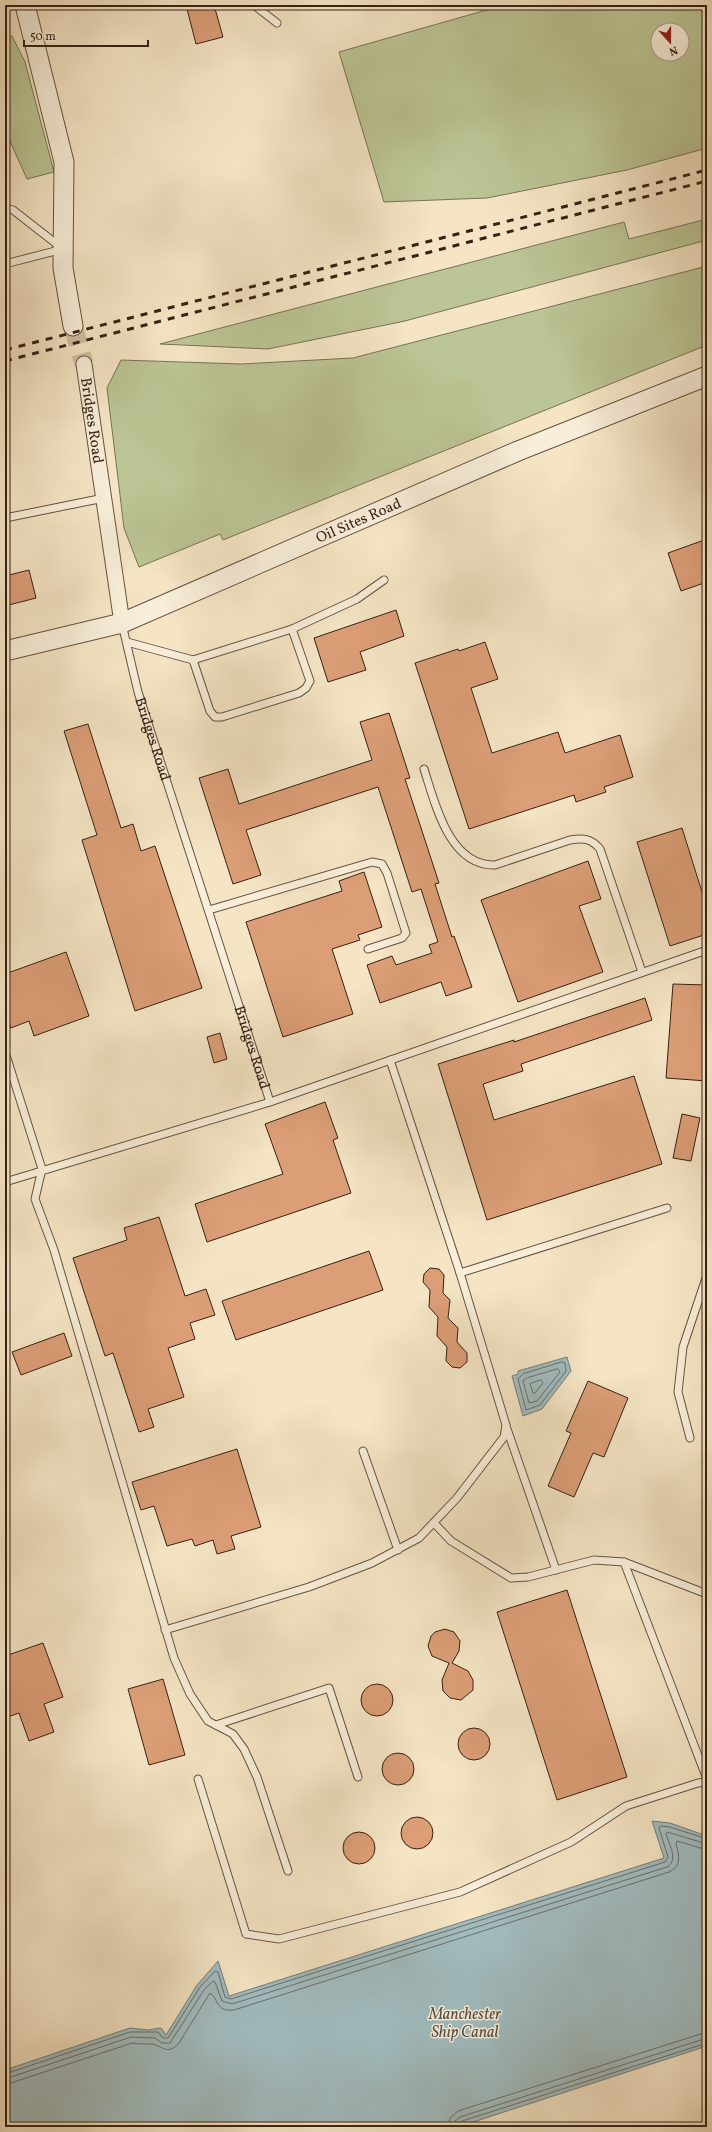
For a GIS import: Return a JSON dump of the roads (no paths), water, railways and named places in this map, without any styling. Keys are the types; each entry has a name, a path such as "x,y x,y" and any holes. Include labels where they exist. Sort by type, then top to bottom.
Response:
{"street":[{"path":"25,5 64,162 62,268 73,326"},
{"name":"Bridges Road","path":"84,364 122,623"},
{"name":"Oil Sites Road","path":"5,651 122,623 518,451 707,376"}],"lane":[{"path":"254,5 277,23"},
{"path":"5,208 13,210 63,249"},
{"path":"5,264 63,249"},
{"path":"5,518 104,498"},
{"path":"127,642 193,660 292,629 357,599 384,580"},
{"name":"Bridges Road","path":"122,623 138,692 270,1102"},
{"path":"193,660 210,711 215,717 222,717 236,713 299,693 306,688 310,681 292,629"},
{"path":"424,769 439,818 446,832 474,861 484,865 495,865 570,840 582,838 593,841 600,849 642,972"},
{"path":"209,910 372,862 382,864 387,873 406,934 402,938 368,950"},
{"path":"5,1182 42,1169 270,1102 707,950"},
{"path":"5,1052 42,1169 35,1199 54,1250 174,1658 190,1694 208,1721 232,1734 244,1749 257,1777 288,1871"},
{"path":"390,1060 460,1273 506,1425 556,1570"},
{"path":"460,1273 667,1208"},
{"path":"690,1438 678,1392 683,1347 707,1275"},
{"path":"165,1630 309,1587 372,1563 419,1538 457,1498 504,1437 506,1425"},
{"path":"363,1451 398,1550"},
{"path":"434,1523 451,1541 511,1578 528,1577 594,1560 624,1562 707,1594"},
{"path":"624,1562 707,1779"},
{"path":"216,1725 329,1688 358,1777"},
{"path":"198,1779 246,1934 279,1939 460,1892 571,1842 626,1806 698,1783 707,1782"}],"water":[{"path":"567,1357 571,1371 542,1409 523,1416 512,1376 518,1374 518,1371"},
{"name":"Manchester Ship Canal","path":"652,1821 670,1823 707,1836 707,2046 458,2127 5,2127 5,2070 130,2028 148,2030 161,2028 166,2035 197,1985 218,1961 229,1996 664,1858"}],"tunnel":[{"path":"73,326 84,364"}],"railway":[{"path":"5,350 707,170"},
{"path":"5,361 707,181"}]}
